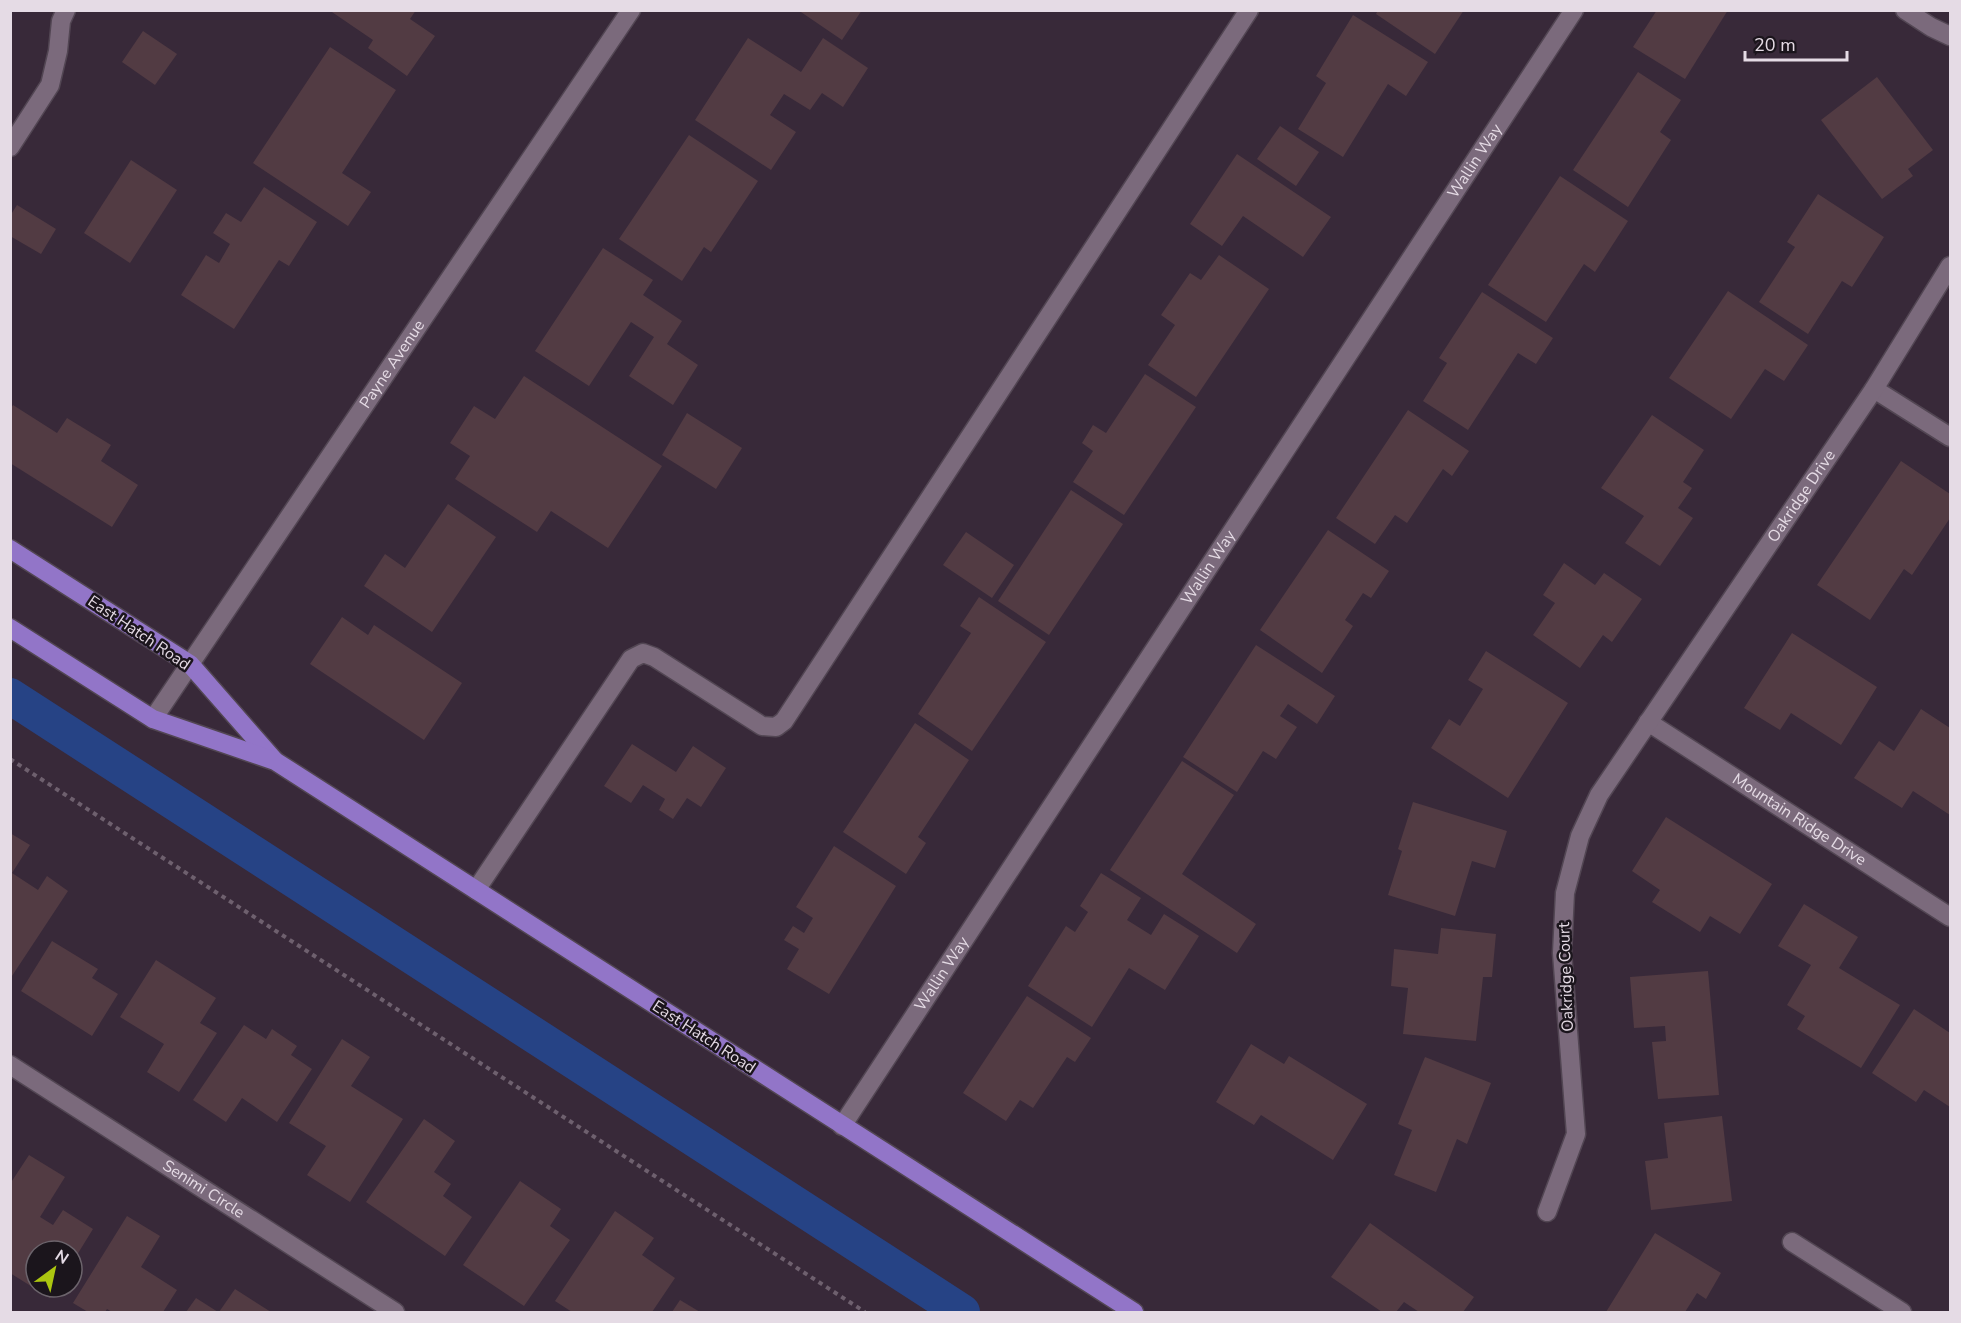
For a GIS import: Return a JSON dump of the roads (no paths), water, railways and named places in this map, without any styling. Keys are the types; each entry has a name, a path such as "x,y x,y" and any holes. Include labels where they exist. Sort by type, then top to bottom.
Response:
{"main road":[{"name":"East Hatch Road","path":"10,549 190,664 275,761"},
{"name":"East Hatch Road","path":"10,627 153,720 275,761 1134,1312"}],"street":[{"path":"10,147 50,85 58,51 60,21 66,10"},
{"name":"Payne Avenue","path":"153,720 632,10"},
{"path":"476,890 631,659 642,653 654,657 762,726 776,727 784,722 1249,10"},
{"name":"Wallin Way","path":"842,1126 1574,10"},
{"path":"1905,10 1950,36"},
{"name":"Oakridge Drive","path":"1648,722 1874,389 1950,266"},
{"path":"1874,389 1950,437"},
{"name":"Mountain Ridge Drive","path":"1648,722 1950,917"},
{"name":"Oakridge Court","path":"1547,1212 1576,1134 1562,953 1565,893 1580,836 1599,795 1648,722"},
{"name":"Senimi Circle","path":"10,1065 395,1312"},
{"path":"1792,1242 1902,1312"}],"waterway":[{"path":"10,696 962,1312"}]}
